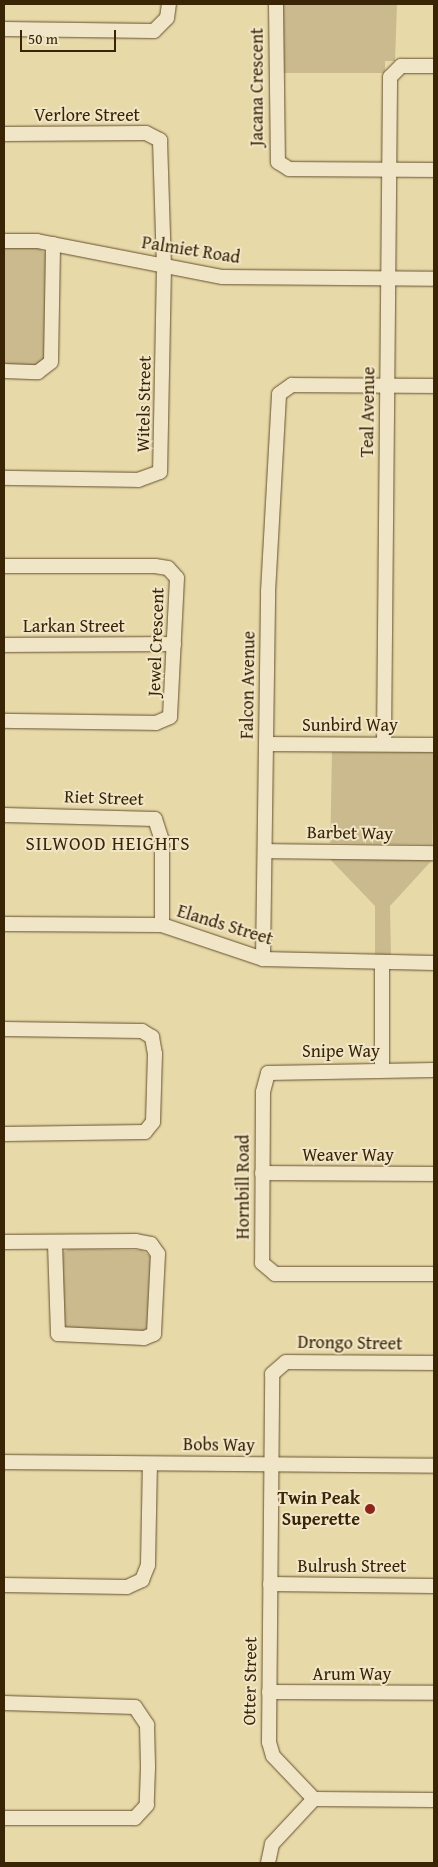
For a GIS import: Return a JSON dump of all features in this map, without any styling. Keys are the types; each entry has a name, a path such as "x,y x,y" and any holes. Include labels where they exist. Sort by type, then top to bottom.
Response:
{"street":[{"path":"4,29 154,31 167,18 169,4"},
{"name":"Jacana Crescent","path":"276,4 278,162 289,169 434,170"},
{"name":"Teal Avenue","path":"384,744 390,80 397,67 434,66"},
{"name":"Verlore Street","path":"4,134 146,133 160,140 164,267"},
{"name":"Palmiet Road","path":"4,241 53,244 223,277 434,279"},
{"path":"4,371 38,372 51,362 53,244"},
{"name":"Witels Street","path":"4,478 138,480 160,472 164,267"},
{"name":"Falcon Avenue","path":"263,959 266,744 280,394 292,385 434,386"},
{"name":"Jewel Crescent","path":"4,566 168,568 177,578 172,712 163,722 4,721"},
{"name":"Larkan Street","path":"4,645 174,644"},
{"name":"Sunbird Way","path":"266,744 434,745"},
{"name":"Riet Street","path":"4,815 155,819 162,834 162,925"},
{"name":"Barbet Way","path":"265,851 434,852"},
{"name":"Elands Street","path":"4,924 162,925 263,959 434,963"},
{"path":"382,962 382,1070"},
{"path":"4,1029 142,1031 152,1038 155,1054 153,1122 145,1132 4,1134"},
{"name":"Snipe Way","path":"262,1092 271,1070 434,1070"},
{"name":"Hornbill Road","path":"262,1092 262,1263 275,1274 434,1274"},
{"name":"Weaver Way","path":"262,1173 434,1174"},
{"path":"4,1242 150,1244 158,1254 154,1334 144,1338 58,1334 55,1243"},
{"name":"Drongo Street","path":"271,1465 271,1378 281,1363 434,1363"},
{"name":"Bobs Way","path":"4,1462 434,1466"},
{"path":"4,1585 127,1587 142,1580 148,1565 150,1464"},
{"name":"Otter Street","path":"271,1465 270,1751 314,1799"},
{"name":"Bulrush Street","path":"270,1584 434,1586"},
{"name":"Arum Way","path":"269,1692 434,1693"},
{"path":"4,1703 135,1707 147,1725 148,1767 147,1805 136,1818 4,1818"},
{"path":"268,1863 272,1844 314,1799 434,1800"}],"shaded area":[{"path":"280,4 397,4 395,61 385,61 385,73 280,73"},
{"path":"4,246 38,247 48,255 47,357 39,366 4,366"},
{"path":"332,750 434,752 432,845 330,843"},
{"path":"327,856 434,858 390,906 391,958 375,957 375,906"},
{"path":"70,1249 142,1250 150,1256 149,1332 62,1327 63,1252"}],"place":[{"name":"Twin Peak Superette","path":"370,1509"}],"district":[{"name":"SILWOOD HEIGHTS","path":"108,844"}]}
